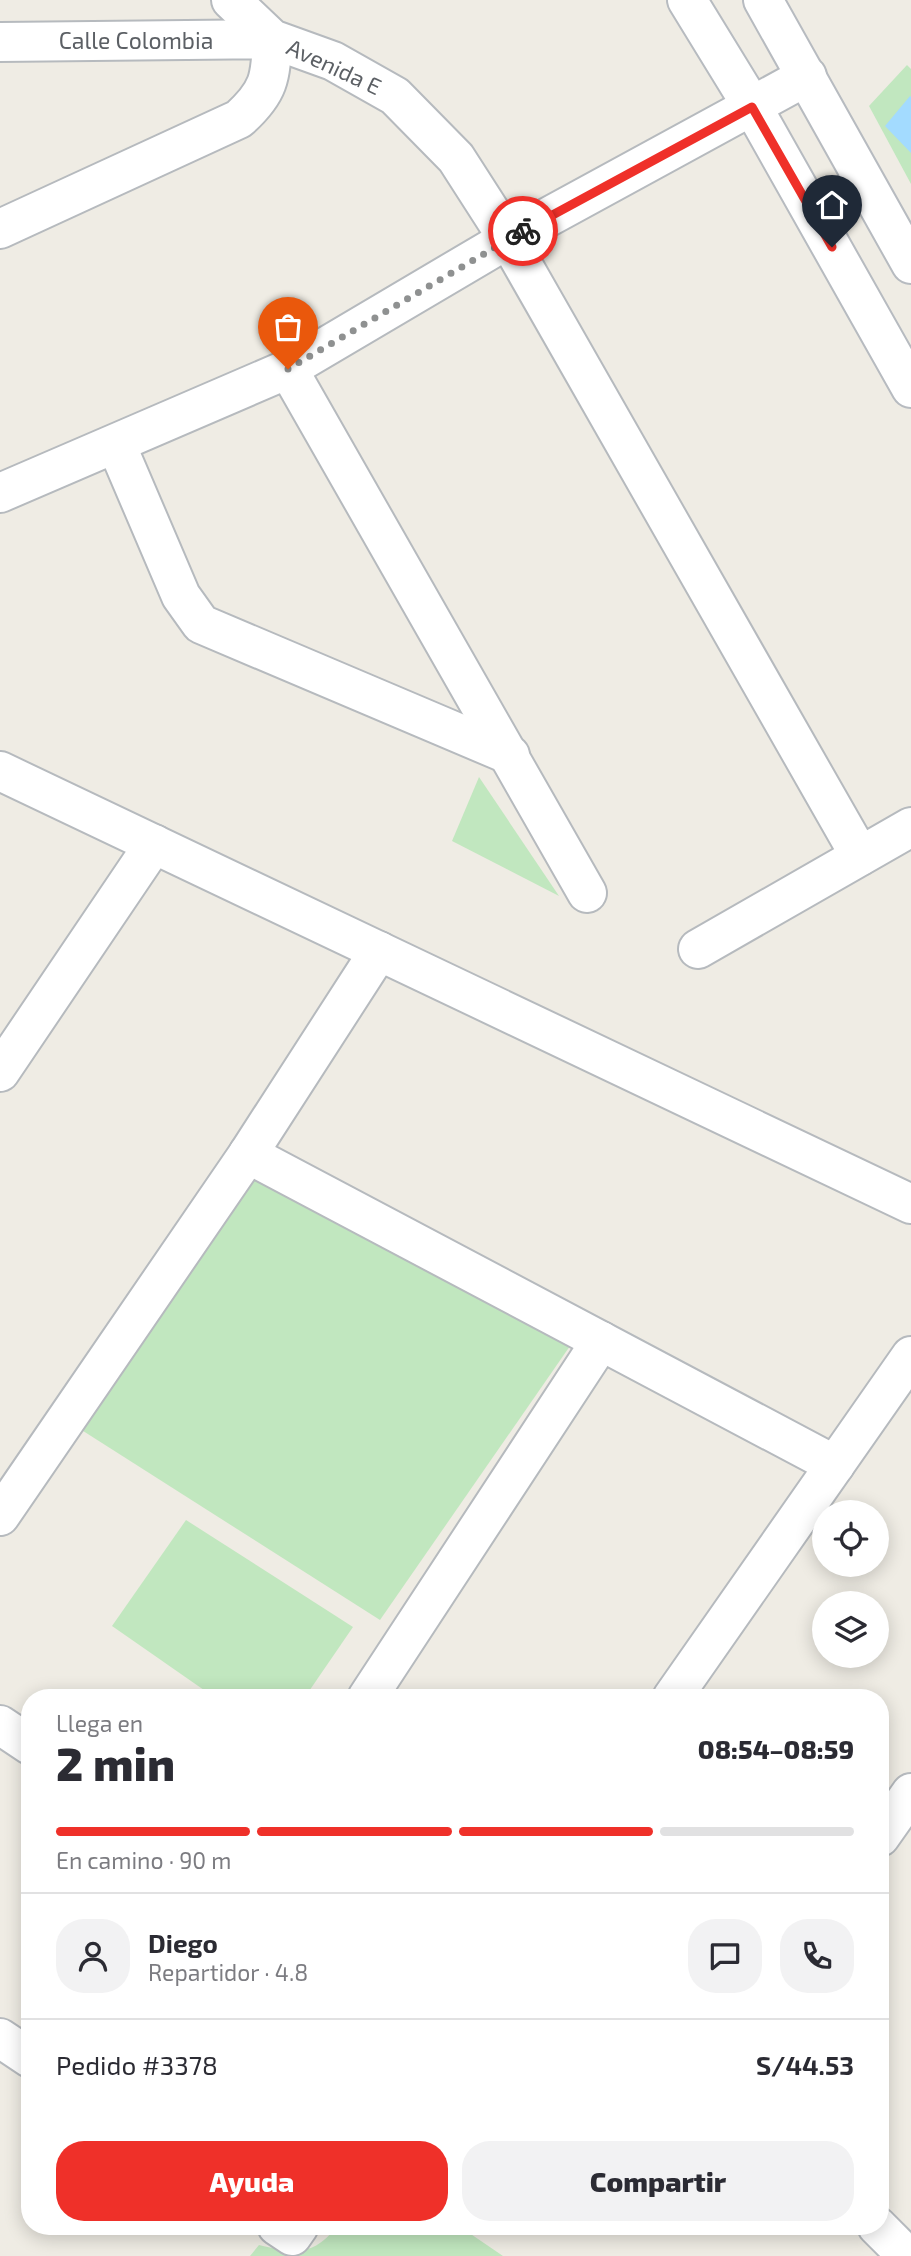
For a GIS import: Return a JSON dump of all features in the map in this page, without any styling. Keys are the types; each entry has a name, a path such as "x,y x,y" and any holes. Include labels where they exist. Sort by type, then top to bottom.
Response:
{"street":[{"name":"Avenida E","path":"231,0 272,40 333,61 395,96 456,158 508,239 860,856"},
{"path":"687,0 752,107 911,388"},
{"path":"764,0 911,264"},
{"name":"Calle Colombia","path":"0,42 272,40"},
{"path":"0,229 239,119 259,101 271,77 272,40"},
{"path":"0,493 288,369 508,239 807,76"},
{"path":"288,369 587,892"},
{"path":"116,444 181,596 201,624 510,755"},
{"path":"0,771 911,1204"},
{"path":"698,949 911,827"},
{"path":"0,1072 154,844"},
{"path":"0,1517 248,1154 379,951"},
{"path":"248,1154 835,1465"},
{"path":"373,1689 601,1341"},
{"path":"678,1689 911,1356"},
{"path":"0,1725 21,1739"},
{"path":"889,1824 911,1793"},
{"path":"0,2038 21,2052"}],"green space":[{"path":"907,65 911,69 911,184 869,106"},
{"path":"479,777 559,896 452,841"},
{"path":"254,1179 570,1346 380,1620 80,1429"},
{"path":"186,1520 353,1627 310,1689 203,1689 112,1626"},
{"path":"472,2235 503,2256 250,2256 259,2245 283,2250 303,2250 312,2248 329,2236"}],"water":[{"path":"911,97 911,153 885,126"}],"way so far":[{"path":"288,369 523,231"}],"route":[{"path":"523,231 752,107 832,247"}]}
